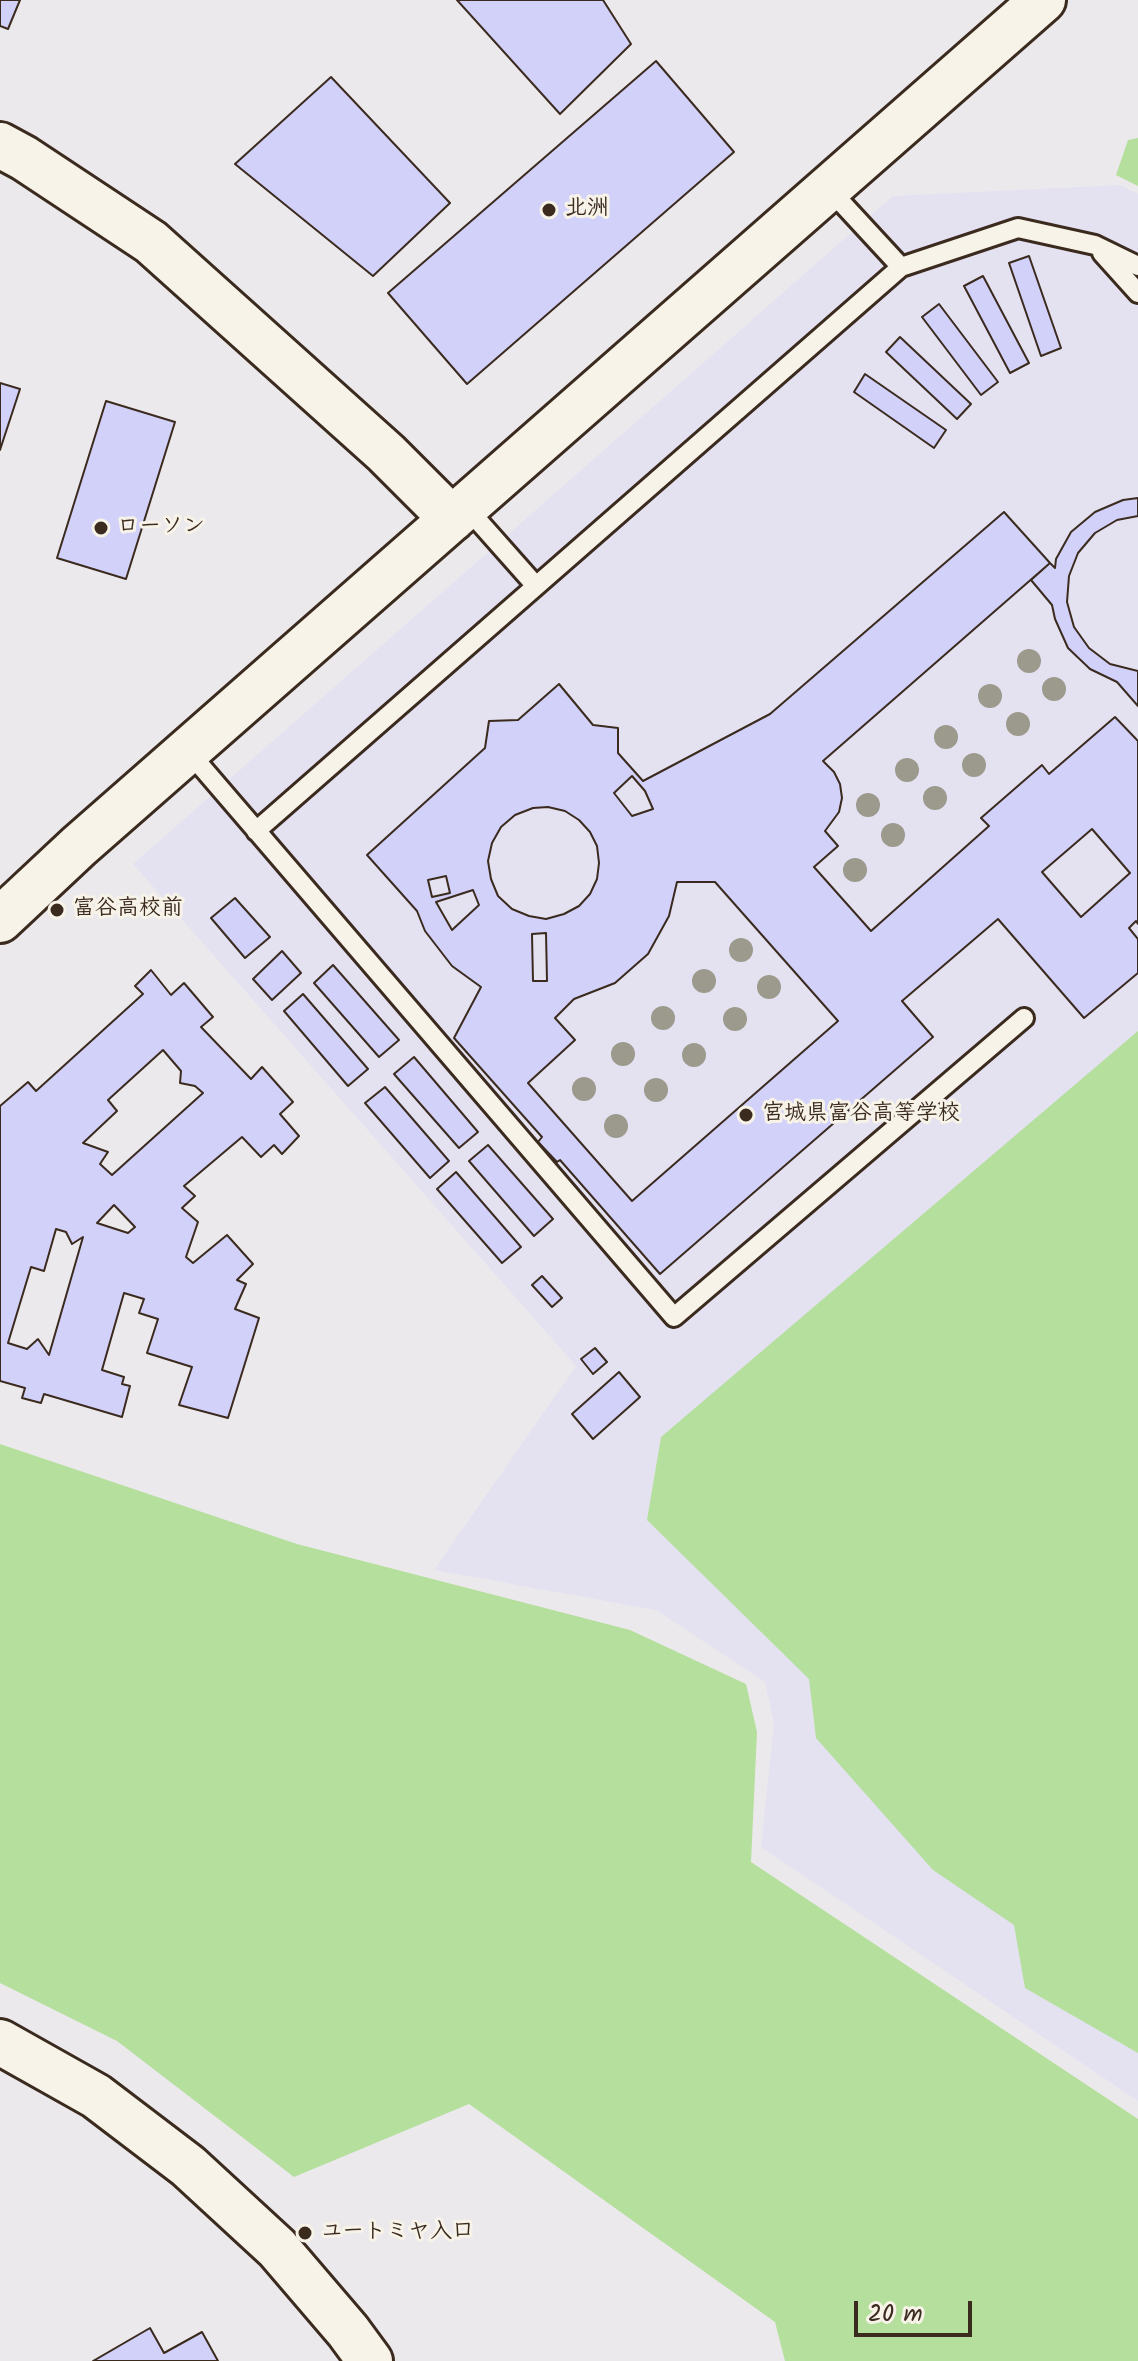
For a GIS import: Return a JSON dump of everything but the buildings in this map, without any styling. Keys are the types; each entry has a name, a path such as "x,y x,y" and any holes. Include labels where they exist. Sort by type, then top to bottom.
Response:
{"street":[{"path":"0,920 1043,0"},
{"path":"0,145 151,242 386,453 459,513"},
{"path":"0,2042 96,2096 188,2166 277,2248 370,2361"}],"lane":[{"path":"829,189 901,267"},
{"path":"256,831 901,267 1018,228 1095,245 1138,266"},
{"path":"1095,245 1138,293"},
{"path":"459,513 536,586"},
{"path":"188,751 674,1317 1024,1018"}],"shaded area":[{"name":"宮城県富谷高等学校","path":"1120,185 1138,194 1138,2101 761,1847 774,1723 765,1682 656,1610 434,1570 576,1366 133,864 893,196"}],"green space":[{"path":"1138,138 1138,186 1116,175 1128,140"},
{"path":"1138,1031 1138,2053 1025,1988 1014,1925 933,1870 816,1738 809,1679 647,1520 661,1437"},
{"path":"0,1444 297,1544 630,1630 746,1684 757,1732 751,1862 1138,2119 1138,2361 785,2361 775,2322 469,2104 294,2177 117,2041 0,1983"}],"place":[{"name":"北洲","path":"549,210"},
{"name":"ローソン","path":"101,528"},
{"name":"富谷高校前","path":"57,910"},
{"name":"宮城県富谷高等学校","path":"746,1115"},
{"name":"ユートミヤ入口","path":"305,2233"}]}
